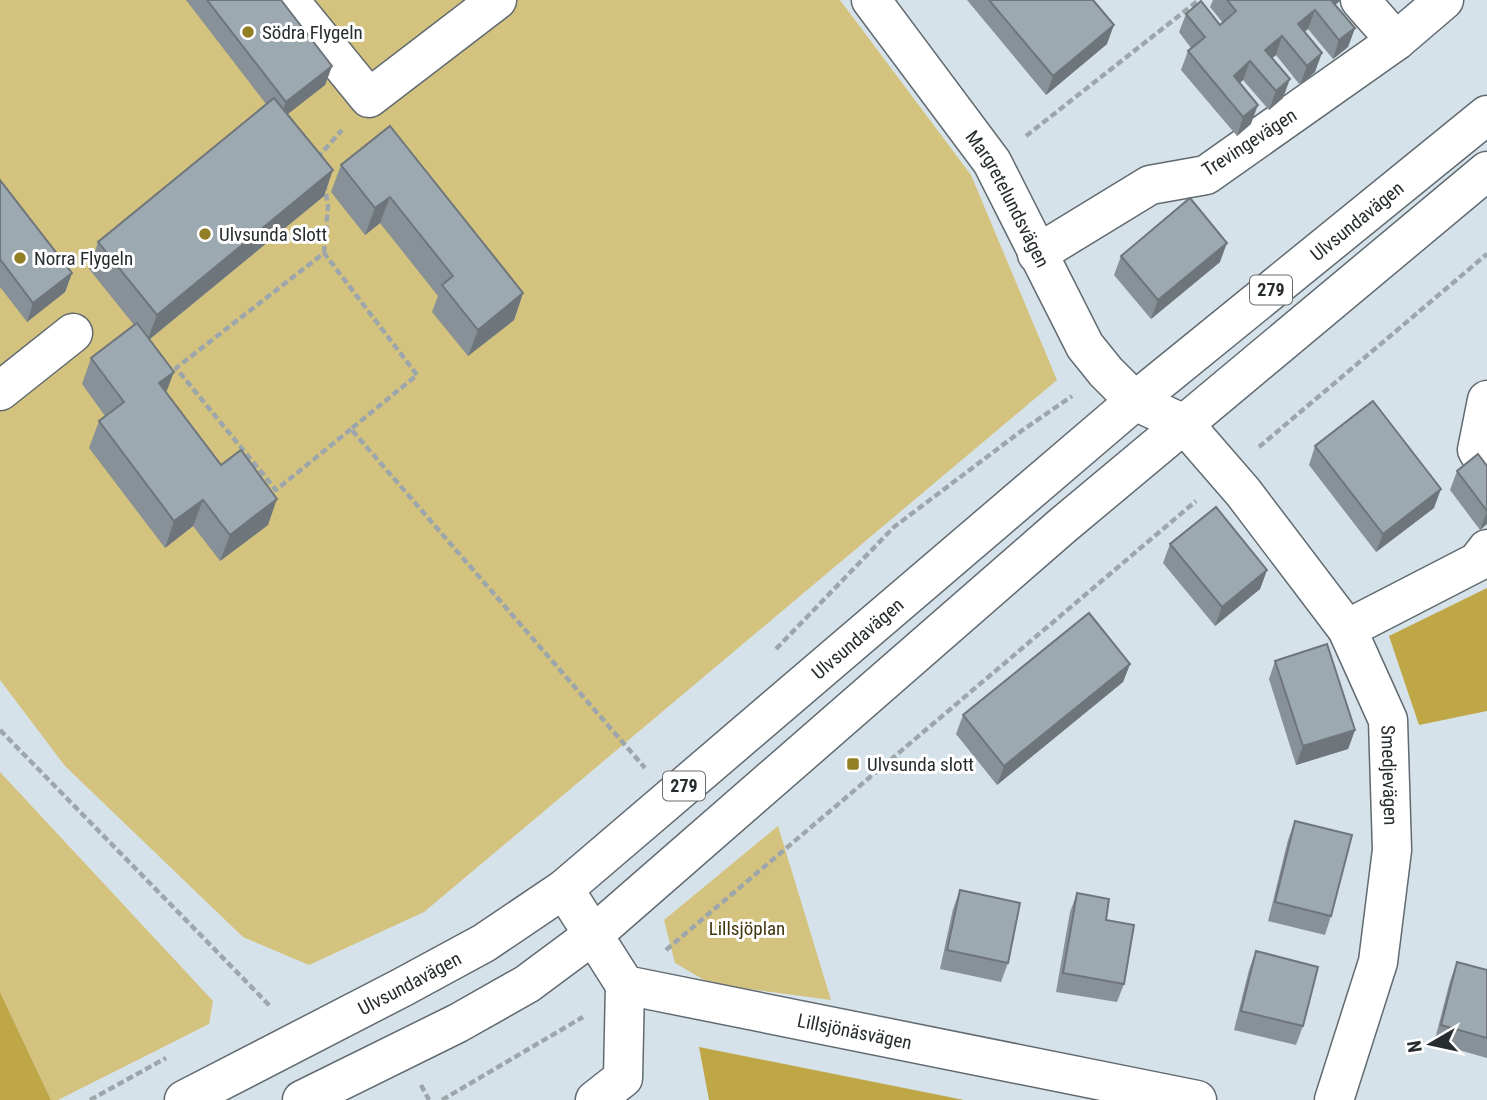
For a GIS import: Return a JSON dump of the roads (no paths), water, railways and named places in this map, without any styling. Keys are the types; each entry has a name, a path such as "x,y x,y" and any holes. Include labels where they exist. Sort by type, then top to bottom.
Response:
{"main road":[{"path":"289,0 369,98 497,0"},
{"name":"Margretelundsvägen","path":"871,0 992,162 1086,346 1106,372 1135,401 1184,424"},
{"path":"1360,0 1396,41"},
{"name":"Trevingevägen","path":"1037,254 1150,185 1206,175 1396,41 1444,0"},
{"name":"Ulvsundavägen","path":"184,1100 484,943 564,889 1135,401 1487,115"},
{"name":"279","path":"302,1100 458,1023 527,984 593,935 1062,526 1487,171"},
{"path":"0,391 73,332"},
{"path":"1487,400 1477,450 1487,466"},
{"name":"Smedjevägen","path":"1184,424 1227,474 1347,629 1388,720 1392,849 1378,962 1334,1100"},
{"path":"1347,629 1478,562 1487,549"},
{"path":"564,889 625,985 623,1078 595,1100"},
{"name":"Lillsjönäsvägen","path":"625,985 1197,1100"}],"place":[{"name":"Södra Flygeln","path":"248,32"},
{"name":"Ulvsunda Slott","path":"205,234"},
{"name":"Norra Flygeln","path":"20,258"},
{"name":"Ulvsunda slott","path":"853,764"}],"park label":[{"name":"Lillsjöplan","path":"747,928"}]}
